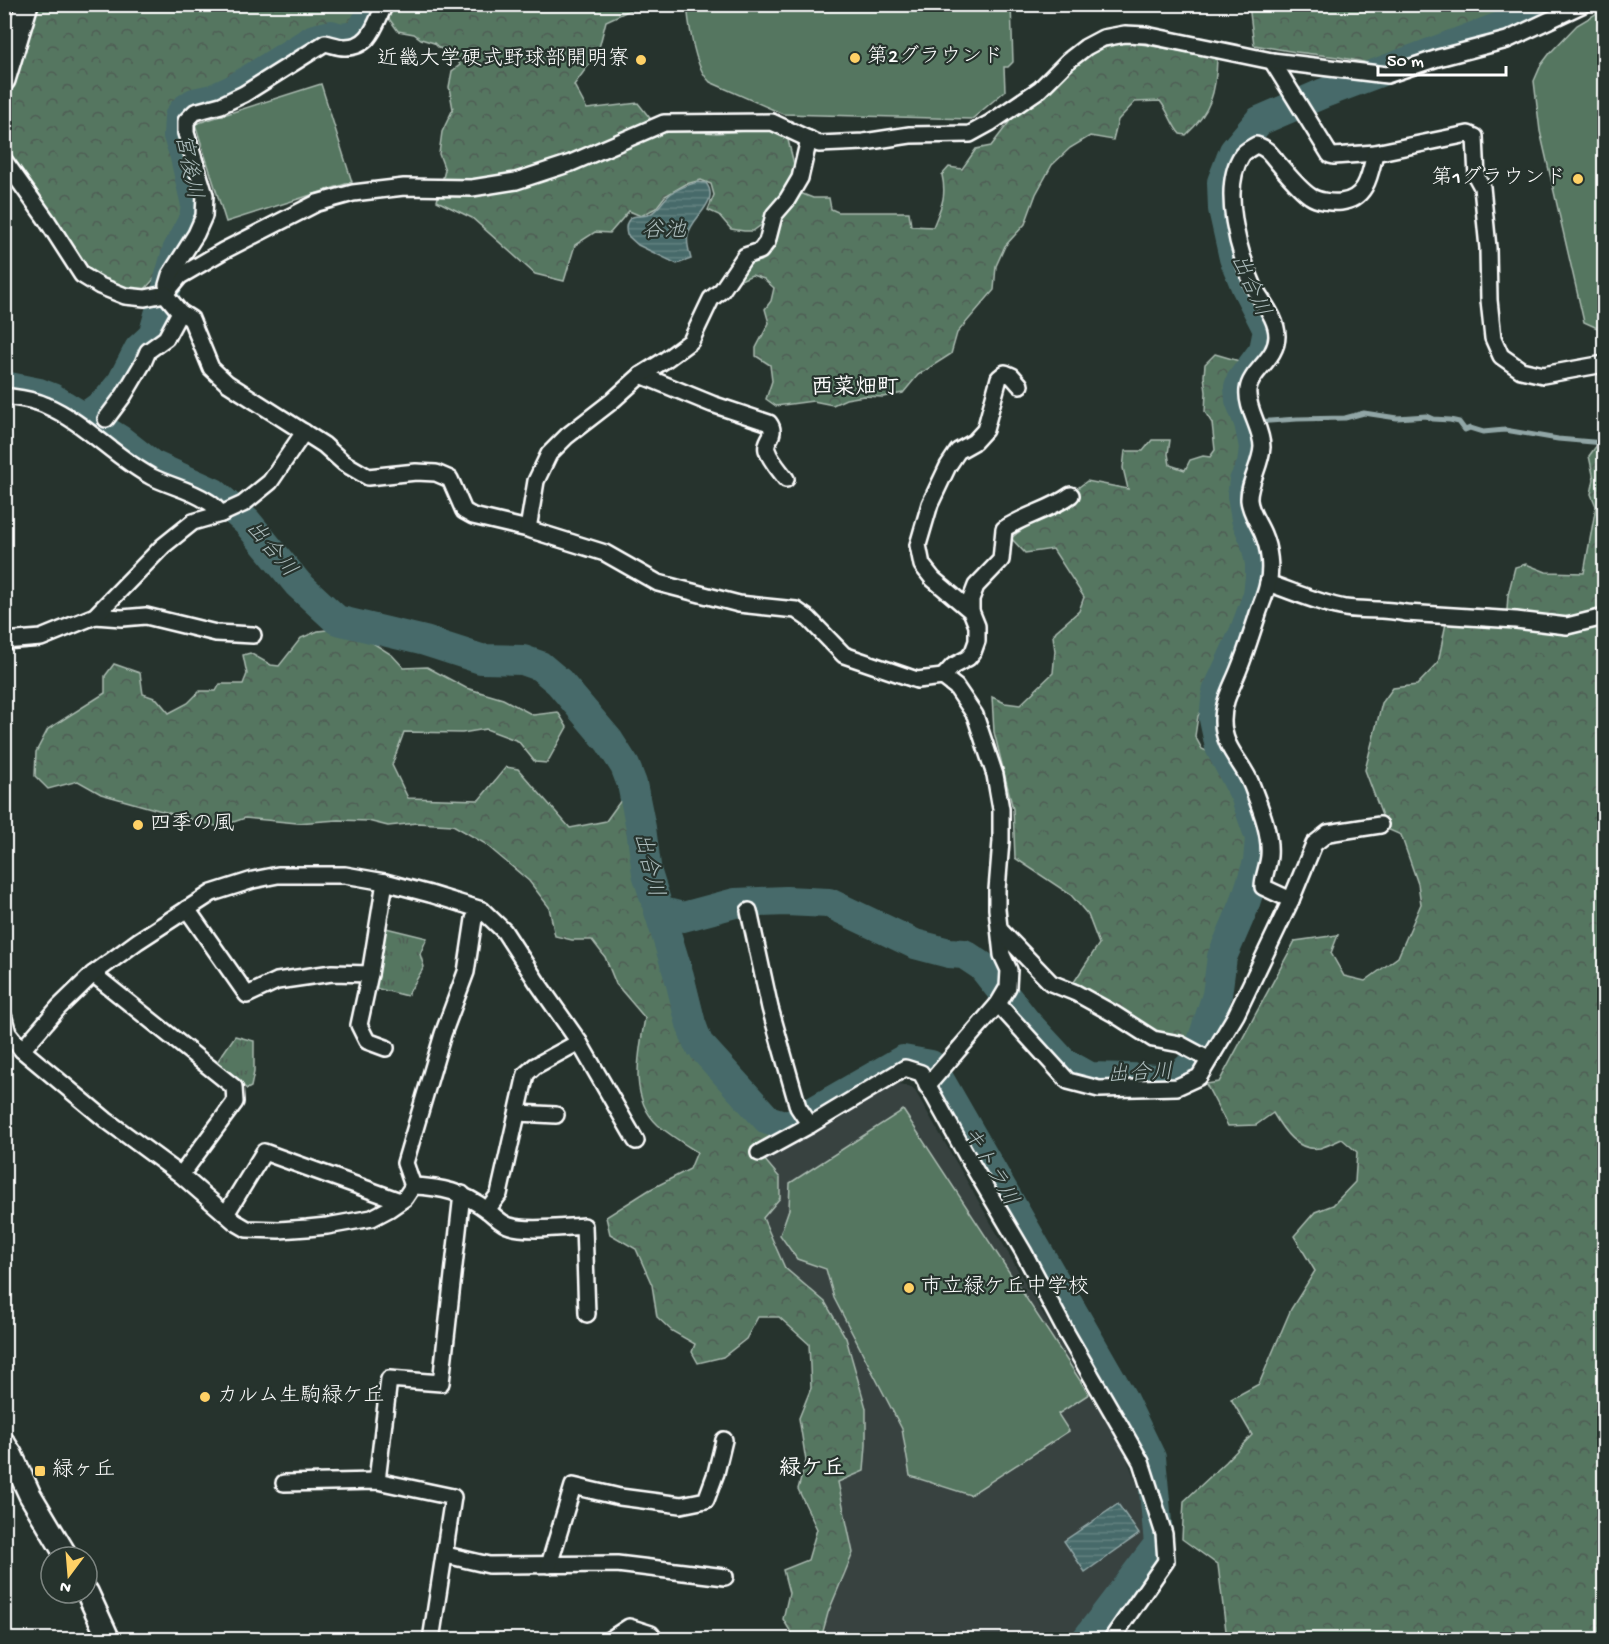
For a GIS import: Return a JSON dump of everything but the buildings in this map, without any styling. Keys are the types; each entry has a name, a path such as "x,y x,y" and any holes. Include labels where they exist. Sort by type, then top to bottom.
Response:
{"street":[{"path":"4,80 27,4"},
{"path":"165,294 170,274 196,234 204,216 205,195 186,133 186,121 190,115 221,105 244,94 325,44 342,47 362,44 368,39 385,4"},
{"path":"4,160 46,219 81,275 125,296 145,298 165,294 180,276 317,203 353,192 404,188 472,189 516,181 571,163 664,123 772,122 819,144 864,142 910,135 970,134 1040,89 1086,47 1103,39 1125,34 1146,35 1272,62 1386,75 1438,58 1507,40 1584,4"},
{"path":"1272,62 1330,155 1376,153 1468,134 1475,137 1477,178 1482,187 1488,248 1489,300 1493,338 1501,356 1521,370 1543,375 1605,364"},
{"path":"528,529 536,481 549,454 567,436 641,375 691,341 711,299 726,284 745,256 760,251 767,242 774,215 787,200 800,178 809,140"},
{"path":"1291,900 1263,887 1269,856 1268,835 1251,783 1234,756 1224,734 1225,700 1240,667 1268,583 1270,562 1264,536 1249,501 1262,446 1260,431 1248,397 1248,388 1274,351 1277,337 1276,326 1254,286 1244,261 1236,230 1231,197 1232,182 1236,166 1243,153 1256,145 1265,147 1287,174 1311,197 1334,203 1348,201 1361,194 1370,175 1376,153"},
{"path":"165,294 190,320 212,368 227,383 324,445 344,463 368,477 436,472 450,479 464,511 473,516 528,529 604,553 658,583 739,604 796,610 809,619 844,655 917,680 943,677 953,666 968,658 973,652 977,641 977,626 971,611 971,599 976,586 1001,560 1005,529 1017,520 1047,509 1071,495"},
{"path":"106,419 124,395 148,351 166,338 180,312"},
{"path":"971,611 933,579 922,566 918,545 930,504 948,466 958,451 974,442 985,430 999,378 1005,374 1012,376 1020,385"},
{"path":"641,375 711,404 769,423 772,426 772,435 767,445 767,452 786,479"},
{"path":"4,396 25,398 60,412 124,461 154,478 209,502 221,514"},
{"path":"4,641 41,638 95,616 170,540 193,522 221,514 243,504 270,482 304,432"},
{"path":"1268,583 1318,602 1347,608 1394,610 1406,613 1516,620 1567,626 1605,617"},
{"path":"95,616 122,618 146,616 216,633 254,635"},
{"path":"927,1086 998,1004 1008,987 1009,970 1002,955 997,890 1001,809 995,775 975,715 956,687 943,677"},
{"path":"998,1004 1068,1081 1099,1089 1178,1087 1199,1077 1236,1016 1291,900 1314,844 1328,833 1380,825"},
{"path":"22,1050 59,1007 93,975 138,941 212,893 278,875 345,875 386,882 482,910 504,931 579,1042 636,1141"},
{"path":"386,882 359,1025 367,1041 386,1048"},
{"path":"187,909 247,994 277,981 332,973 370,974"},
{"path":"413,1186 405,1162 443,1034 466,972 474,919 482,910"},
{"path":"748,911 770,1008 798,1107 810,1125"},
{"path":"1000,930 1051,982 1114,1014 1153,1039 1180,1044 1208,1059"},
{"path":"93,975 234,1087 235,1102 181,1175"},
{"path":"4,1018 8,1033 22,1050 106,1120 181,1175 235,1222 247,1229 307,1228 372,1218 405,1198 413,1186"},
{"path":"487,1210 499,1194 526,1074 579,1042"},
{"path":"759,1153 905,1068 921,1073 1141,1462 1164,1534 1166,1561 1117,1637"},
{"path":"518,1113 556,1115"},
{"path":"226,1214 264,1152 400,1201"},
{"path":"413,1186 462,1194 507,1226 521,1229 584,1226 587,1314"},
{"path":"377,1482 389,1379 441,1383 462,1194"},
{"path":"549,1565 573,1486 620,1497 681,1505 706,1500 716,1473 724,1440"},
{"path":"7,1452 61,1545"},
{"path":"284,1483 377,1482 453,1497 446,1555 431,1640"},
{"path":"446,1555 489,1564 617,1564 725,1577"},
{"path":"93,1605 109,1640"},
{"path":"609,1640 629,1627 651,1634 655,1640"}],"shaded area":[{"name":"市立緑ケ丘中学校","path":"895,1082 914,1089 1096,1406 1105,1406 1150,1515 1160,1547 1090,1639 825,1639 833,1480 864,1412 726,1182"}],"green space":[{"path":"393,4 641,5 606,21 598,52 574,85 587,109 638,103 661,132 670,130 717,133 772,129 788,140 795,168 793,181 764,223 753,231 731,229 719,215 708,210 714,195 711,184 701,180 686,184 665,196 656,208 641,216 629,211 610,233 595,232 575,245 564,281 535,274 472,218 437,201 445,170 439,154 442,132 453,109 449,87 452,71 460,65 453,52 439,48 434,43 414,34 398,31 387,16"},
{"path":"37,5 373,5 358,32 350,35 331,31 316,34 254,74 217,94 188,100 175,115 174,133 192,204 188,223 176,239 171,256 145,289 127,288 97,277 79,261 5,151 5,100"},
{"name":"第2グラウンド","path":"687,5 1011,5 1013,62 1008,67 1004,67 1005,91 972,119 783,114 710,82 704,75 696,57"},
{"path":"1249,5 1539,5 1458,39 1384,66 1254,45"},
{"name":"第1グラウンド","path":"1604,9 1604,331 1584,322 1540,131 1534,81 1541,65 1550,53 1577,25"},
{"path":"1129,42 1217,59 1211,101 1207,110 1186,135 1180,134 1160,101 1135,102 1118,120 1113,140 1090,136 1070,148 1052,165 1036,194 1025,224 1005,246 996,266 994,290 957,333 951,354 918,375 903,393 883,397 864,396 846,399 833,405 813,401 776,406 766,399 772,381 770,365 756,356 756,348 769,323 765,309 771,301 774,288 764,279 752,275 738,279 739,273 749,263 766,256 776,240 777,225 783,213 800,193 813,198 829,198 831,209 838,212 909,212 911,226 933,227 941,208 942,175 949,167 962,169 976,149 991,146 1019,109 1047,91 1083,60 1099,49"},
{"path":"321,84 352,182 226,222 195,124"},
{"path":"1215,354 1246,363 1238,379 1236,397 1249,441 1250,455 1239,491 1238,507 1253,549 1255,587 1211,697 1198,716 1195,736 1202,749 1219,757 1236,790 1254,836 1253,868 1227,930 1215,970 1211,999 1197,1044 1160,1036 1074,982 1099,944 1088,915 1071,895 1015,858 1013,809 994,732 992,697 1005,703 1020,705 1053,673 1055,651 1053,636 1079,611 1084,597 1053,549 1025,553 1011,538 1087,481 1128,489 1123,468 1125,451 1143,451 1152,440 1170,440 1168,454 1170,465 1185,470 1190,460 1203,456 1210,457 1215,450 1212,423 1205,412 1204,376 1205,364"},
{"path":"1597,445 1604,446 1604,1639 1227,1639 1218,1565 1182,1539 1184,1501 1252,1435 1231,1399 1259,1384 1291,1309 1315,1271 1294,1236 1315,1212 1333,1205 1355,1182 1357,1152 1342,1139 1320,1148 1304,1147 1286,1133 1273,1113 1256,1125 1228,1126 1206,1084 1219,1082 1295,941 1338,935 1331,953 1344,976 1365,981 1398,957 1421,904 1418,884 1401,835 1387,829 1365,770 1382,703 1393,688 1417,685 1438,663 1446,623 1485,624 1507,610 1515,567 1526,564 1546,572 1584,573 1596,506 1591,494 1594,479 1589,456"},
{"path":"336,629 365,638 392,655 404,668 427,667 466,688 503,699 533,715 558,712 567,727 547,763 535,762 518,741 486,729 462,733 404,732 392,765 408,798 479,800 506,767 518,769 570,828 606,821 624,796 645,890 690,1043 729,1091 773,1136 754,1147 780,1178 780,1198 763,1218 785,1268 825,1302 846,1338 866,1408 864,1471 838,1482 853,1553 828,1613 821,1639 795,1639 783,1619 789,1593 783,1570 808,1560 817,1529 798,1489 806,1461 799,1418 811,1388 809,1344 779,1317 758,1317 746,1339 723,1357 698,1363 692,1352 695,1344 672,1331 657,1317 652,1285 636,1249 610,1234 606,1217 649,1190 690,1169 697,1152 658,1125 642,1101 638,1074 645,1018 616,984 605,957 592,940 572,940 555,936 549,907 529,881 484,843 453,825 417,823 388,826 368,821 338,820 297,823 245,818 219,827 101,794 78,781 48,789 35,776 36,752 48,729 105,693 105,676 114,664 140,673 143,694 157,699 169,713 188,703 200,691 216,691 220,684 243,684 247,674 243,655 250,653 271,665 279,666 301,638 318,631"},
{"path":"386,928 427,938 420,954 424,967 407,996 375,988"},
{"path":"235,1036 254,1041 254,1072 251,1087 247,1089 217,1062"},
{"path":"903,1110 1089,1394 1058,1414 1069,1431 970,1495 910,1476 902,1429 834,1298 826,1269 797,1259 780,1235 789,1209 790,1183"}],"water":[{"name":"谷池","path":"697,182 706,183 710,190 710,197 690,228 688,244 691,259 677,264 638,245 627,235 626,226 630,219 650,214 673,192"},
{"path":"1118,1504 1139,1534 1085,1572 1064,1541"}],"waterway":[{"name":"宮後川","path":"84,418 106,402 122,382 139,349 153,336 177,251 194,218 196,205 178,136 179,117 194,103 213,99 234,89 314,39 331,35 340,38 355,36 361,32 376,4"},
{"name":"出合川","path":"4,386 52,398 120,440 152,465 214,493 247,522 298,584 337,620 425,641 481,659 523,660 540,666 559,682 609,741 625,766 632,784 647,873 659,911 683,917 735,903 786,901 829,903 915,944 949,953 964,954 982,966 1026,1022 1063,1062 1090,1077 1163,1079 1182,1074 1192,1064 1200,1048 1217,995 1222,957 1244,906 1258,862 1260,838 1245,795 1220,747 1214,719 1217,692 1244,633 1258,595 1260,563 1255,540 1246,519 1242,496 1244,481 1252,465 1254,447 1249,423 1240,400 1239,387 1264,350 1268,330 1234,258 1223,209 1222,182 1234,151 1259,121 1324,93 1505,25 1554,4"},
{"path":"1257,422 1345,418 1364,413 1397,418 1426,416 1459,422 1465,430 1470,428 1483,432 1505,430 1558,439 1604,443"},
{"name":"キトラ川","path":"659,911 698,1043 768,1120 784,1125 793,1123 903,1060 931,1065 1123,1400 1151,1458 1159,1544 1086,1640"}],"place":[{"name":"第2グラウンド","path":"855,58"},
{"name":"近畿大学硬式野球部開明寮","path":"641,60"},
{"name":"第1グラウンド","path":"1578,179"},
{"name":"四季の風","path":"138,825"},
{"name":"市立緑ケ丘中学校","path":"909,1288"},
{"name":"カルム生駒緑ケ丘","path":"205,1397"},
{"name":"緑ヶ丘","path":"40,1471"}],"district":[{"name":"西菜畑町","path":"855,389"},
{"name":"緑ケ丘","path":"812,1470"}]}
